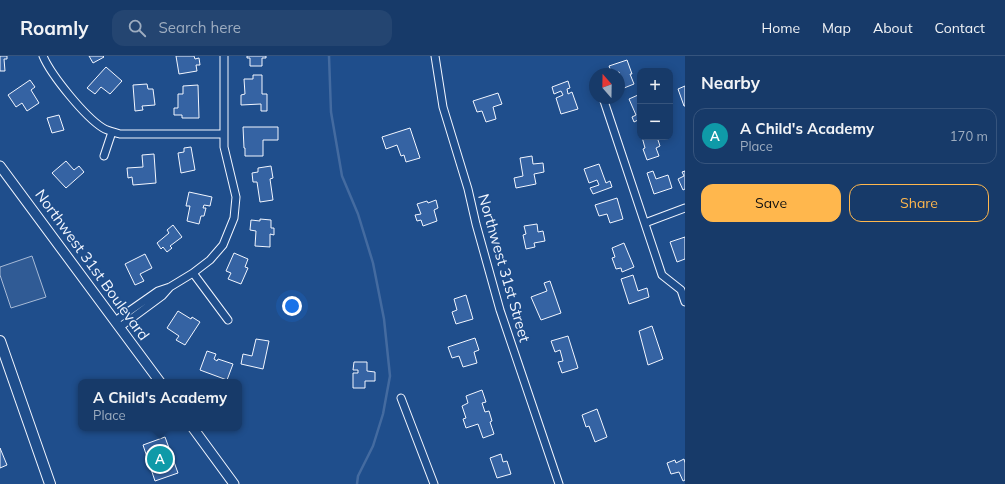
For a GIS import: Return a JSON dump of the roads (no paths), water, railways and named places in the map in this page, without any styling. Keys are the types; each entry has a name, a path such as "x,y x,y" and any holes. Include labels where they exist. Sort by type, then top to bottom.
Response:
{"main road":[{"path":"0,341 50,484"}],"street":[{"path":"43,56 53,72 80,107 103,128 112,132 120,134 224,134"},
{"path":"118,324 162,296 170,287 193,273 210,260 223,245 234,218 236,197 224,147 224,56"},
{"name":"Northwest 31st Street","path":"435,56 443,107 468,189 476,224 500,310 559,484"},
{"path":"605,104 662,275 681,290 685,302"},
{"path":"104,156 112,132"},
{"name":"Northwest 31st Boulevard","path":"0,166 158,379"},
{"path":"645,223 685,208"},
{"path":"193,273 228,320"},
{"path":"400,398 434,484"},
{"path":"195,431 234,484"}],"waterway":[{"path":"329,56 331,112 342,176 358,214 373,263 384,319 390,376 383,414 373,446 358,476 357,484"}],"place":[{"name":"A Child's Academy","path":"160,459"}]}
